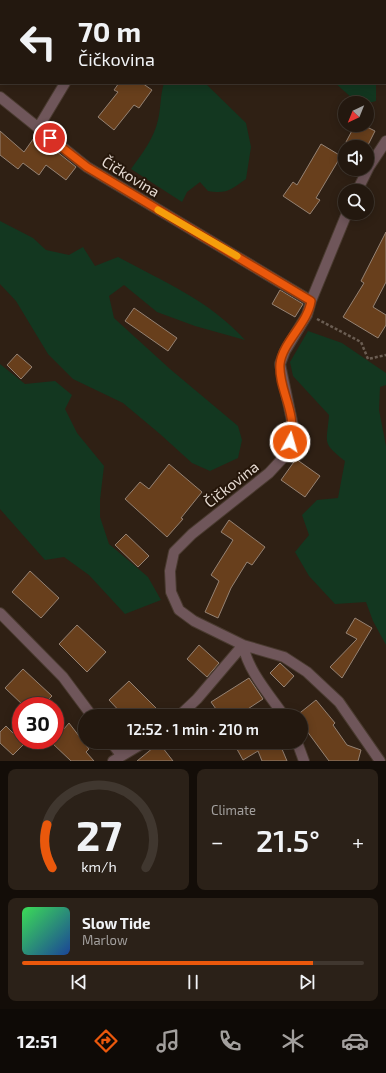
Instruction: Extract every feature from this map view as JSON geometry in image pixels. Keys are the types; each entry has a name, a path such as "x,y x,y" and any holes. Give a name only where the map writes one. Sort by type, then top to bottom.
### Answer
{"street":[{"path":"38,128 64,84"},
{"name":"Čičkovina","path":"0,97 87,167 311,301 307,314 285,351 280,364 293,426 288,450 269,473 182,543 174,552 170,571 171,592 179,610 194,622 243,645 284,657 319,681 348,713 380,761"},
{"path":"360,184 369,167 386,141"},
{"path":"311,301 344,220"},
{"path":"0,613 63,677 87,709"},
{"path":"187,709 197,700 243,645"},
{"path":"243,645 246,657 251,666 279,709"},
{"path":"117,758 132,749"},
{"path":"300,749 304,761"}],"path":[{"path":"307,314 332,325 361,342 368,359 386,355"}],"green space":[{"path":"164,84 206,84 246,123 251,147 246,179 228,190 220,192 208,191 200,182 187,192 182,202 131,169 154,133 159,115"},
{"path":"336,84 376,84 376,101 374,101 374,96 349,96"},
{"path":"0,221 33,238 46,250 69,255 83,247 95,266 118,257 185,293 201,303 231,326 245,340 195,326 157,312 124,285 109,296 114,318 170,369 238,426 242,440 238,458 210,471 192,463 123,403 73,379 48,354 16,301 0,284"},
{"path":"308,331 342,343 386,373 386,385 380,387 379,410 386,446 386,645 373,621 366,602 335,604 309,576 295,552 309,535 302,515 317,500 338,498 345,461 332,450 327,442 329,415 293,376 290,362"},
{"path":"0,364 25,384 55,381 72,395 65,409 77,433 104,466 100,500 100,517 109,544 148,577 161,600 125,614 89,575 64,557 45,560 0,509"}],"building":[{"path":"118,84 143,84 152,90 139,108 134,105 114,130 98,117 118,92 114,90"},
{"path":"0,131 24,152 36,135 76,167 66,180 46,165 39,175 23,163 18,169 0,155"},
{"path":"375,131 370,140 347,140 351,132"},
{"path":"321,144 338,154 338,161 316,198 320,200 310,214 283,196 293,182 297,185"},
{"path":"386,232 386,282 373,307 386,315 386,325 378,338 343,317 364,283 361,281"},
{"path":"280,290 303,304 295,317 272,304"},
{"path":"134,308 177,338 168,351 125,321"},
{"path":"17,354 32,367 21,379 7,365"},
{"path":"296,459 320,476 305,497 281,480"},
{"path":"169,464 202,492 181,518 183,519 167,537 125,499 140,482 149,489"},
{"path":"229,520 265,547 252,565 247,562 231,588 218,618 205,612 219,581 211,575 233,540 221,532"},
{"path":"126,534 149,556 138,567 115,545"},
{"path":"30,571 59,598 41,618 12,592"},
{"path":"355,618 372,628 342,678 330,667 357,639 346,633"},
{"path":"77,625 106,652 87,672 59,644"},
{"path":"199,645 219,663 207,677 187,659"},
{"path":"280,663 294,676 284,687 270,673"},
{"path":"23,669 52,696 14,697 5,688"},
{"path":"249,678 263,699 248,709 216,709 211,702"},
{"path":"129,681 156,708 117,709 109,700"},
{"path":"316,700 335,723 333,725 347,745 361,750 358,761 329,761 308,732 308,709 305,709"},
{"path":"69,723 78,735 78,749 89,749 86,752 94,761 71,761 58,749 64,749 64,729"},
{"path":"6,726 12,732 12,749 19,749 13,755 0,743 0,732"},
{"path":"152,749 164,749 173,761 137,761"},
{"path":"237,749 282,749 287,761 262,761 258,751 243,760"}],"slow traffic":[{"path":"158,210 237,256"}],"route":[{"path":"50,138 87,167 311,301 310,308 281,358 280,364 280,371 292,418 293,434 290,442"}]}
